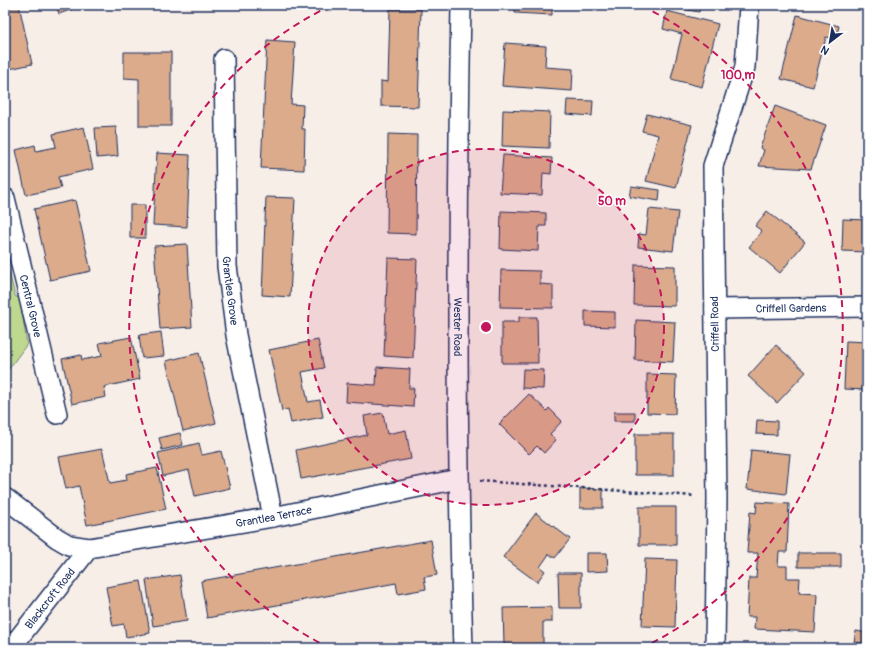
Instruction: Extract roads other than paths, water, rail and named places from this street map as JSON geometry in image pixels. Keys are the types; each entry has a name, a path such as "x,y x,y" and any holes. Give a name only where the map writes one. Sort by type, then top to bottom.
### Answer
{"street":[{"name":"Wester Road","path":"461,5 456,223 458,479 463,648"},
{"name":"Criffell Road","path":"715,648 717,498 712,166 745,67 749,5"},
{"name":"Grantlea Grove","path":"224,60 228,266 236,335 273,518"},
{"name":"Central Grove","path":"5,198 57,414"},
{"name":"Criffell Gardens","path":"715,309 867,307"},
{"name":"Grantlea Terrace","path":"5,498 57,538 69,545 89,548 273,518 458,479"},
{"name":"Blackcroft Road","path":"11,648 89,548"}]}
